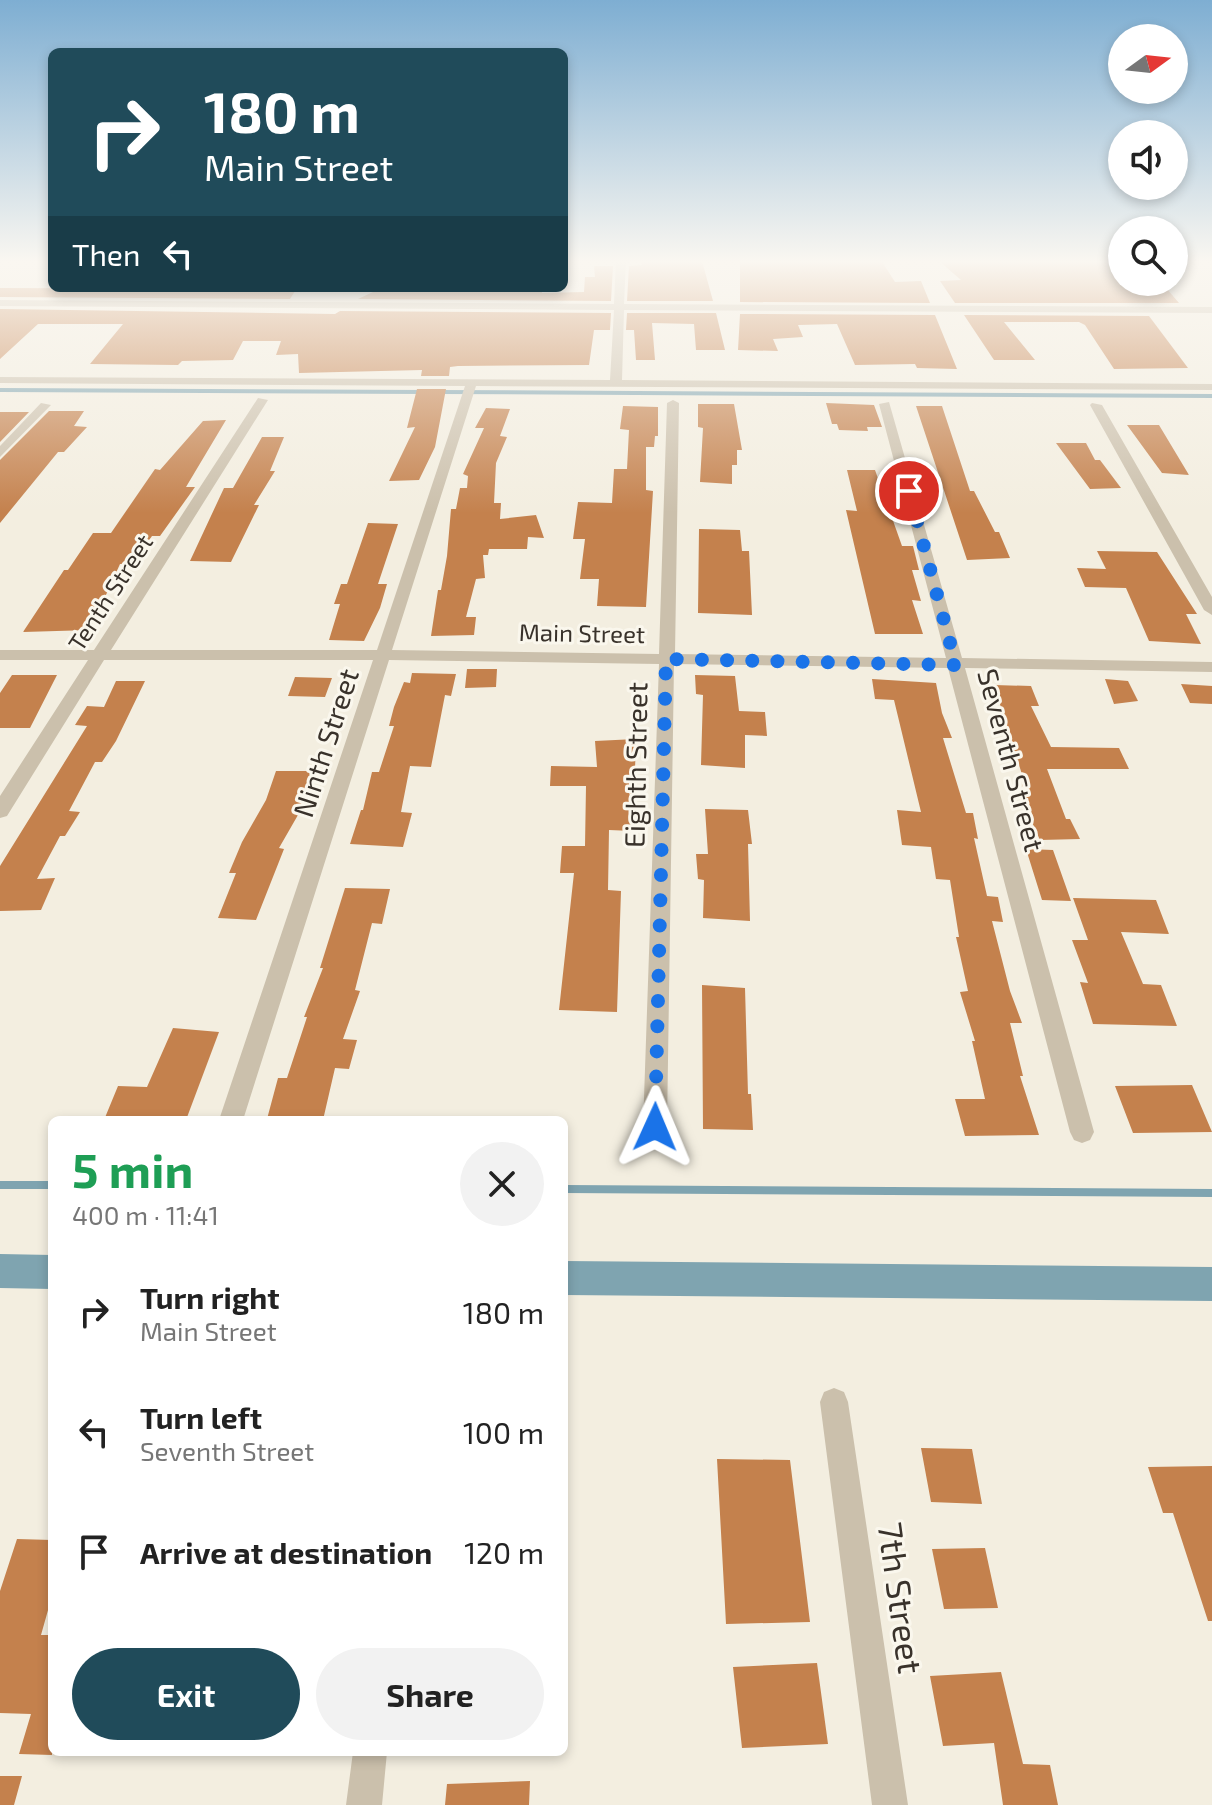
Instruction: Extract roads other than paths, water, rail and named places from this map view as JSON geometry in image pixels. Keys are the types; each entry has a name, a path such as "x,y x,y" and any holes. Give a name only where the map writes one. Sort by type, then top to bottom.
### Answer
{"street":[{"path":"616,382 618,344"},
{"path":"0,380 1212,387"},
{"name":"Ninth Street","path":"232,1116 472,382"},
{"name":"Tenth Street","path":"0,811 262,400"},
{"name":"Eighth Street","path":"655,1127 673,403"},
{"name":"Seventh Street","path":"885,404 1082,1132"},
{"path":"0,453 45,405"},
{"path":"1096,405 1212,610"},
{"name":"Main Street","path":"0,655 381,655 1212,667"},
{"name":"7th Street","path":"834,1402 890,1805"},
{"path":"364,1805 370,1756"}],"waterway":[{"path":"0,390 426,392"},
{"path":"438,392 1212,396"},
{"path":"0,1185 48,1185"},
{"path":"568,1189 1212,1193"},
{"path":"0,1271 48,1272"},
{"path":"568,1278 1212,1284"}]}
